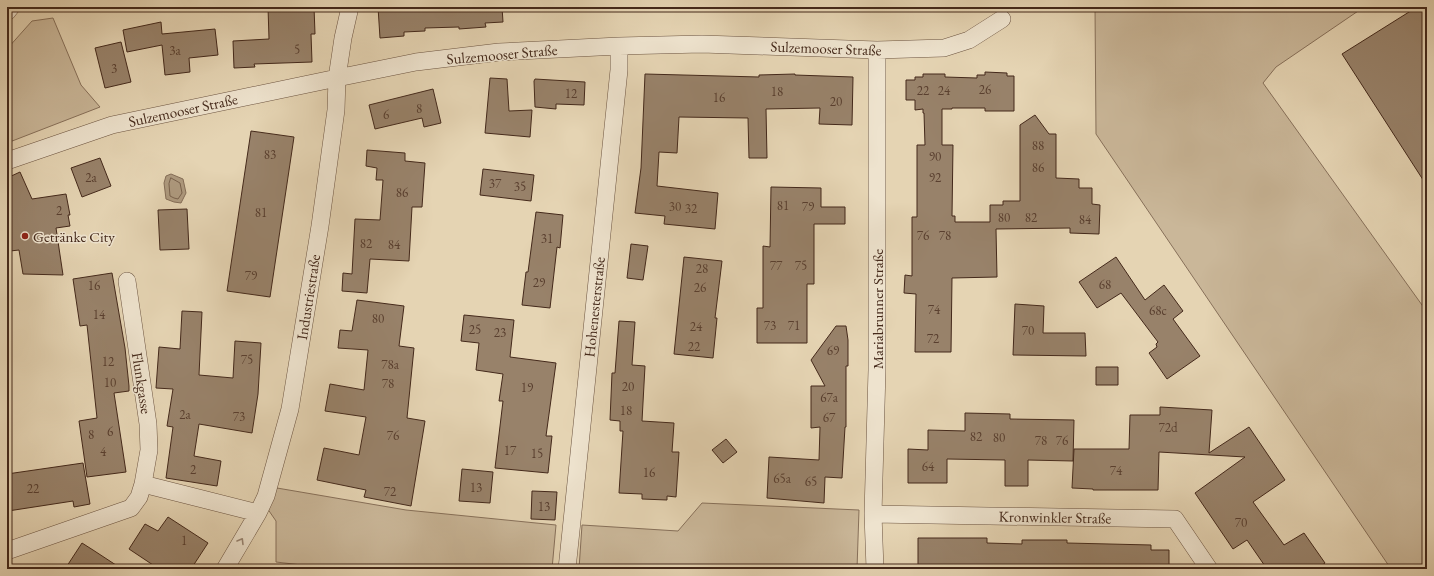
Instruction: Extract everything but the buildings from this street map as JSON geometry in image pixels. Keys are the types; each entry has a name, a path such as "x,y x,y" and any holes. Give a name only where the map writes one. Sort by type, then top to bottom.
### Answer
{"street":[{"path":"7,12 11,7"},
{"name":"Industriestraße","path":"225,569 258,513 266,496 290,409 320,226 336,110 337,78 342,38 350,7"},
{"name":"Sulzemooser Straße","path":"7,161 112,125 416,62 499,52 619,46 702,44 877,50 944,48 969,40 1002,18"},
{"name":"Hohenesterstraße","path":"567,569 618,78 619,46"},
{"name":"Mariabrunner Straße","path":"875,569 873,514 877,370 877,50"},
{"name":"Flunkgasse","path":"7,551 131,508 139,497 143,484 149,450 148,424 127,282"},
{"path":"143,484 258,513"},
{"name":"Kronwinkler Straße","path":"873,514 1175,519 1209,569"}],"shaded area":[{"path":"1095,7 1364,7 1276,67 1263,83 1427,312 1427,569 1391,569 1096,134"},
{"path":"53,18 81,85 100,107 7,143 7,49 32,21"},
{"path":"277,488 406,510 556,525 552,569 336,569 276,562 276,521 267,508"},
{"path":"702,503 859,510 857,569 579,569 582,525 678,531"}],"water":[{"path":"171,174 183,179 186,193 181,203 166,199 164,183 166,176"}],"place":[{"name":"Getränke City","path":"25,236"}]}
